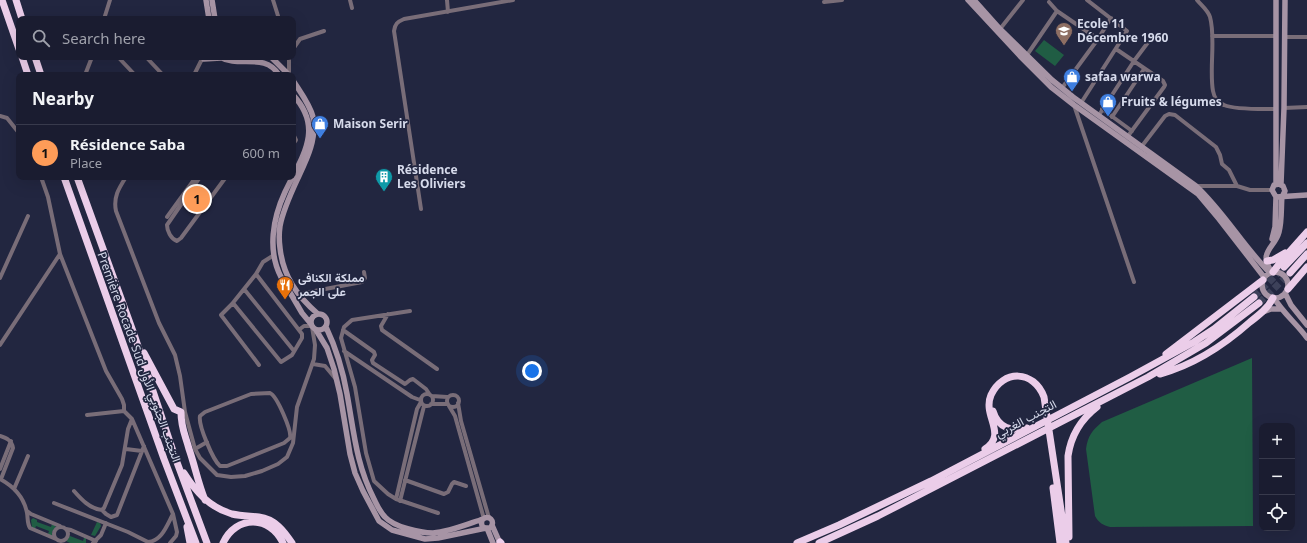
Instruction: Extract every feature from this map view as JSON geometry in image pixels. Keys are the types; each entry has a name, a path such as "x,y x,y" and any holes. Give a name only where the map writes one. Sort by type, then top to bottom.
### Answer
{"highway":[{"path":"2,0 16,40"},
{"path":"16,0 21,16"},
{"path":"23,60 27,72"},
{"path":"36,60 40,72"},
{"name":"Première Rocade Sud التجنب الجنوبي الأول","path":"65,180 164,459 196,543"},
{"name":"Première Rocade Sud التجنب الجنوبي الأول","path":"78,180 135,337 175,457 207,543"},
{"path":"1272,272 1307,232"},
{"path":"1307,243 1287,270 1307,254"},
{"path":"1267,261 1275,259 1292,248"},
{"path":"1286,291 1307,267"},
{"path":"1143,370 1186,339 1263,279"},
{"path":"1148,377 1184,365 1215,350 1261,313 1274,298"},
{"name":"التجنب الغربي","path":"797,543 839,525 948,472 1047,415 1143,370 1188,346 1257,300 1206,343 1148,377 878,516 819,543"},
{"path":"135,337 174,409 183,412 181,425 200,489 205,500"},
{"path":"948,472 987,448 994,440 995,432 990,414 989,402 996,386 1006,379 1017,376 1023,376 1034,381 1042,390 1047,415 1060,543"},
{"path":"1013,379 1023,380 1032,384 1040,393 1047,415 1026,428 1011,430 1001,425 996,419 993,414 992,401 1003,384 1013,379"},
{"path":"1070,543 1068,456 1072,438 1077,427 1089,413 1130,386"},
{"path":"1050,444 1066,543"},
{"path":"175,457 192,486 205,500 218,508 233,514 261,517 269,520 277,524 292,543"},
{"path":"164,459 187,529 190,543"},
{"path":"223,543 234,527 240,524 252,522 270,527 276,531 283,543"}],"street":[{"path":"106,16 110,0"},
{"path":"206,0 209,16"},
{"path":"212,0 215,16"},
{"path":"273,0 278,16"},
{"path":"350,0 352,8"},
{"path":"447,0 448,12"},
{"path":"421,209 394,31 395,25 404,19 513,0"},
{"path":"824,2 842,0"},
{"path":"968,0 1051,87 1198,194 1220,219 1263,279 1262,288 1264,292 1270,297 1274,298 1281,309 1307,338"},
{"path":"974,0 1000,29 1062,88 1196,186 1208,197 1256,258 1272,272 1285,276 1288,285 1286,291 1282,296 1274,298"},
{"path":"1000,29 1023,0"},
{"path":"1082,103 1127,31 1088,0"},
{"path":"1197,0 1210,16 1213,91 1217,100 1224,106 1252,109 1307,107"},
{"path":"1276,0 1276,108 1281,186 1285,193 1280,196"},
{"path":"1281,186 1284,108 1285,0"},
{"path":"1049,2 1057,11 1098,39"},
{"path":"1027,55 1057,11"},
{"path":"1062,88 1098,39 1111,18"},
{"path":"296,45 300,39 324,31"},
{"path":"1212,36 1307,37"},
{"path":"1276,36 1285,37"},
{"path":"1099,115 1134,61 1152,38"},
{"path":"1116,49 1163,81 1165,86 1128,136"},
{"path":"86,72 91,60"},
{"path":"121,60 132,72"},
{"path":"149,60 160,72"},
{"path":"196,72 203,60"},
{"path":"230,60 238,62 264,62 270,65 276,72"},
{"path":"274,60 286,72"},
{"path":"289,60 289,72"},
{"path":"1112,117 1144,69"},
{"path":"296,88 309,107 313,116 314,136 308,157 291,193 280,227 279,239 284,270 307,304 318,314 323,315 326,318 326,327 344,378 356,450 361,470 368,488 382,514 388,520 396,524 430,533 485,519 492,521 498,543"},
{"path":"296,98 307,115 309,124 308,143 296,168"},
{"path":"1074,105 1134,282"},
{"path":"1276,108 1284,108"},
{"path":"1102,110 1132,130"},
{"path":"1142,146 1165,116 1169,114 1175,115 1216,146 1222,164 1229,170 1237,186"},
{"path":"0,116 7,118 16,128"},
{"path":"42,180 48,197 60,254 106,371 122,399 124,411 132,419 173,514 177,532 174,539 170,543"},
{"path":"124,180 116,192 114,204 158,323 175,355 178,365 183,412 195,449 200,458 217,475 231,477 245,476 278,464 287,457 293,443 297,407 313,364 315,345 312,318 318,314"},
{"path":"167,217 193,180"},
{"path":"198,180 166,227 174,240 177,241 181,238 224,180"},
{"path":"290,180 275,220 273,232 274,255 278,271 302,313 313,327 328,352 337,380 352,464 363,491 377,518 382,524 396,532 430,539 489,528 492,525"},
{"path":"1196,186 1237,186 1250,190 1272,190 1280,196 1300,196 1307,194"},
{"path":"1272,190 1273,186 1281,186 1294,193 1307,194"},
{"path":"1272,272 1267,261 1266,254 1270,245 1279,233 1280,196"},
{"path":"0,278 28,216"},
{"path":"0,344 60,254"},
{"path":"259,365 221,315 233,303 256,274 263,262 274,255"},
{"path":"299,294 362,282 365,278 364,272"},
{"path":"1263,279 1272,272"},
{"path":"233,303 281,362 292,355 302,338 302,334 256,274"},
{"path":"244,289 294,351"},
{"path":"1286,291 1291,305 1307,325"},
{"path":"1261,313 1271,309 1281,309"},
{"path":"410,311 352,320 346,325 341,338 355,387 366,453 373,478 377,484 398,500 438,513"},
{"path":"388,314 381,326 382,330 437,369"},
{"path":"300,330 304,326 313,327 320,330 326,327"},
{"path":"343,330 374,352 375,355 372,360 373,363 405,384 413,379 426,389 433,400 431,404"},
{"path":"344,352 428,406 431,404 454,406 458,403"},
{"path":"313,364 325,366 337,380"},
{"path":"268,393 274,395 291,434 288,441 284,443 223,467 216,463 207,442 199,419 202,414 251,394 268,393"},
{"path":"398,500 405,480 423,395 426,394 431,396 448,397 452,394 458,399 461,421 485,519 482,524 498,543"},
{"path":"448,397 448,405 455,416 485,519"},
{"path":"398,500 418,409 422,403"},
{"path":"87,415 124,411"},
{"path":"102,510 122,465 126,449 128,429 132,419"},
{"path":"0,436 11,441 13,448 1,479 14,489 21,498 30,528 63,542 68,535 66,529"},
{"path":"0,469 11,441"},
{"path":"195,449 207,442"},
{"path":"74,491 81,499 97,510 102,510 112,517 117,515 144,446"},
{"path":"126,449 142,451"},
{"path":"14,489 28,456"},
{"path":"405,480 444,494 448,492 454,482 466,486"},
{"path":"54,502 106,522 149,542 160,537 173,514"},
{"path":"26,511 61,527 74,531 94,542 103,532 106,522"},
{"path":"56,539 54,532 57,528 61,527"}],"green space":[{"path":"1044,40 1064,55 1055,66 1035,51"},
{"path":"1252,358 1253,526 1110,527 1100,522 1095,516 1086,449 1089,437 1096,428 1102,422"},
{"path":"33,518 37,520 37,522 51,527 52,524 56,526 52,532 52,536 48,534 49,531 36,526 35,529 32,527 31,520"},
{"path":"97,522 100,523 101,526 95,536 91,535"},
{"path":"70,536 83,541 84,538 86,538 86,543 70,543 66,541"}],"tunnel":[{"path":"1254,297 1284,267"},
{"path":"1259,303 1290,273"}],"place":[{"name":"Ecole 11 Décembre 1960","path":"1064,46"},
{"name":"safaa warwa","path":"1072,92"},
{"name":"Fruits & légumes","path":"1108,117"},
{"name":"Maison Serir","path":"320,139"},
{"name":"Résidence Les Oliviers","path":"384,192"},
{"name":"Résidence Saba","path":"197,199"},
{"name":"مملكة الكنافى على الجمر","path":"285,300"}]}
